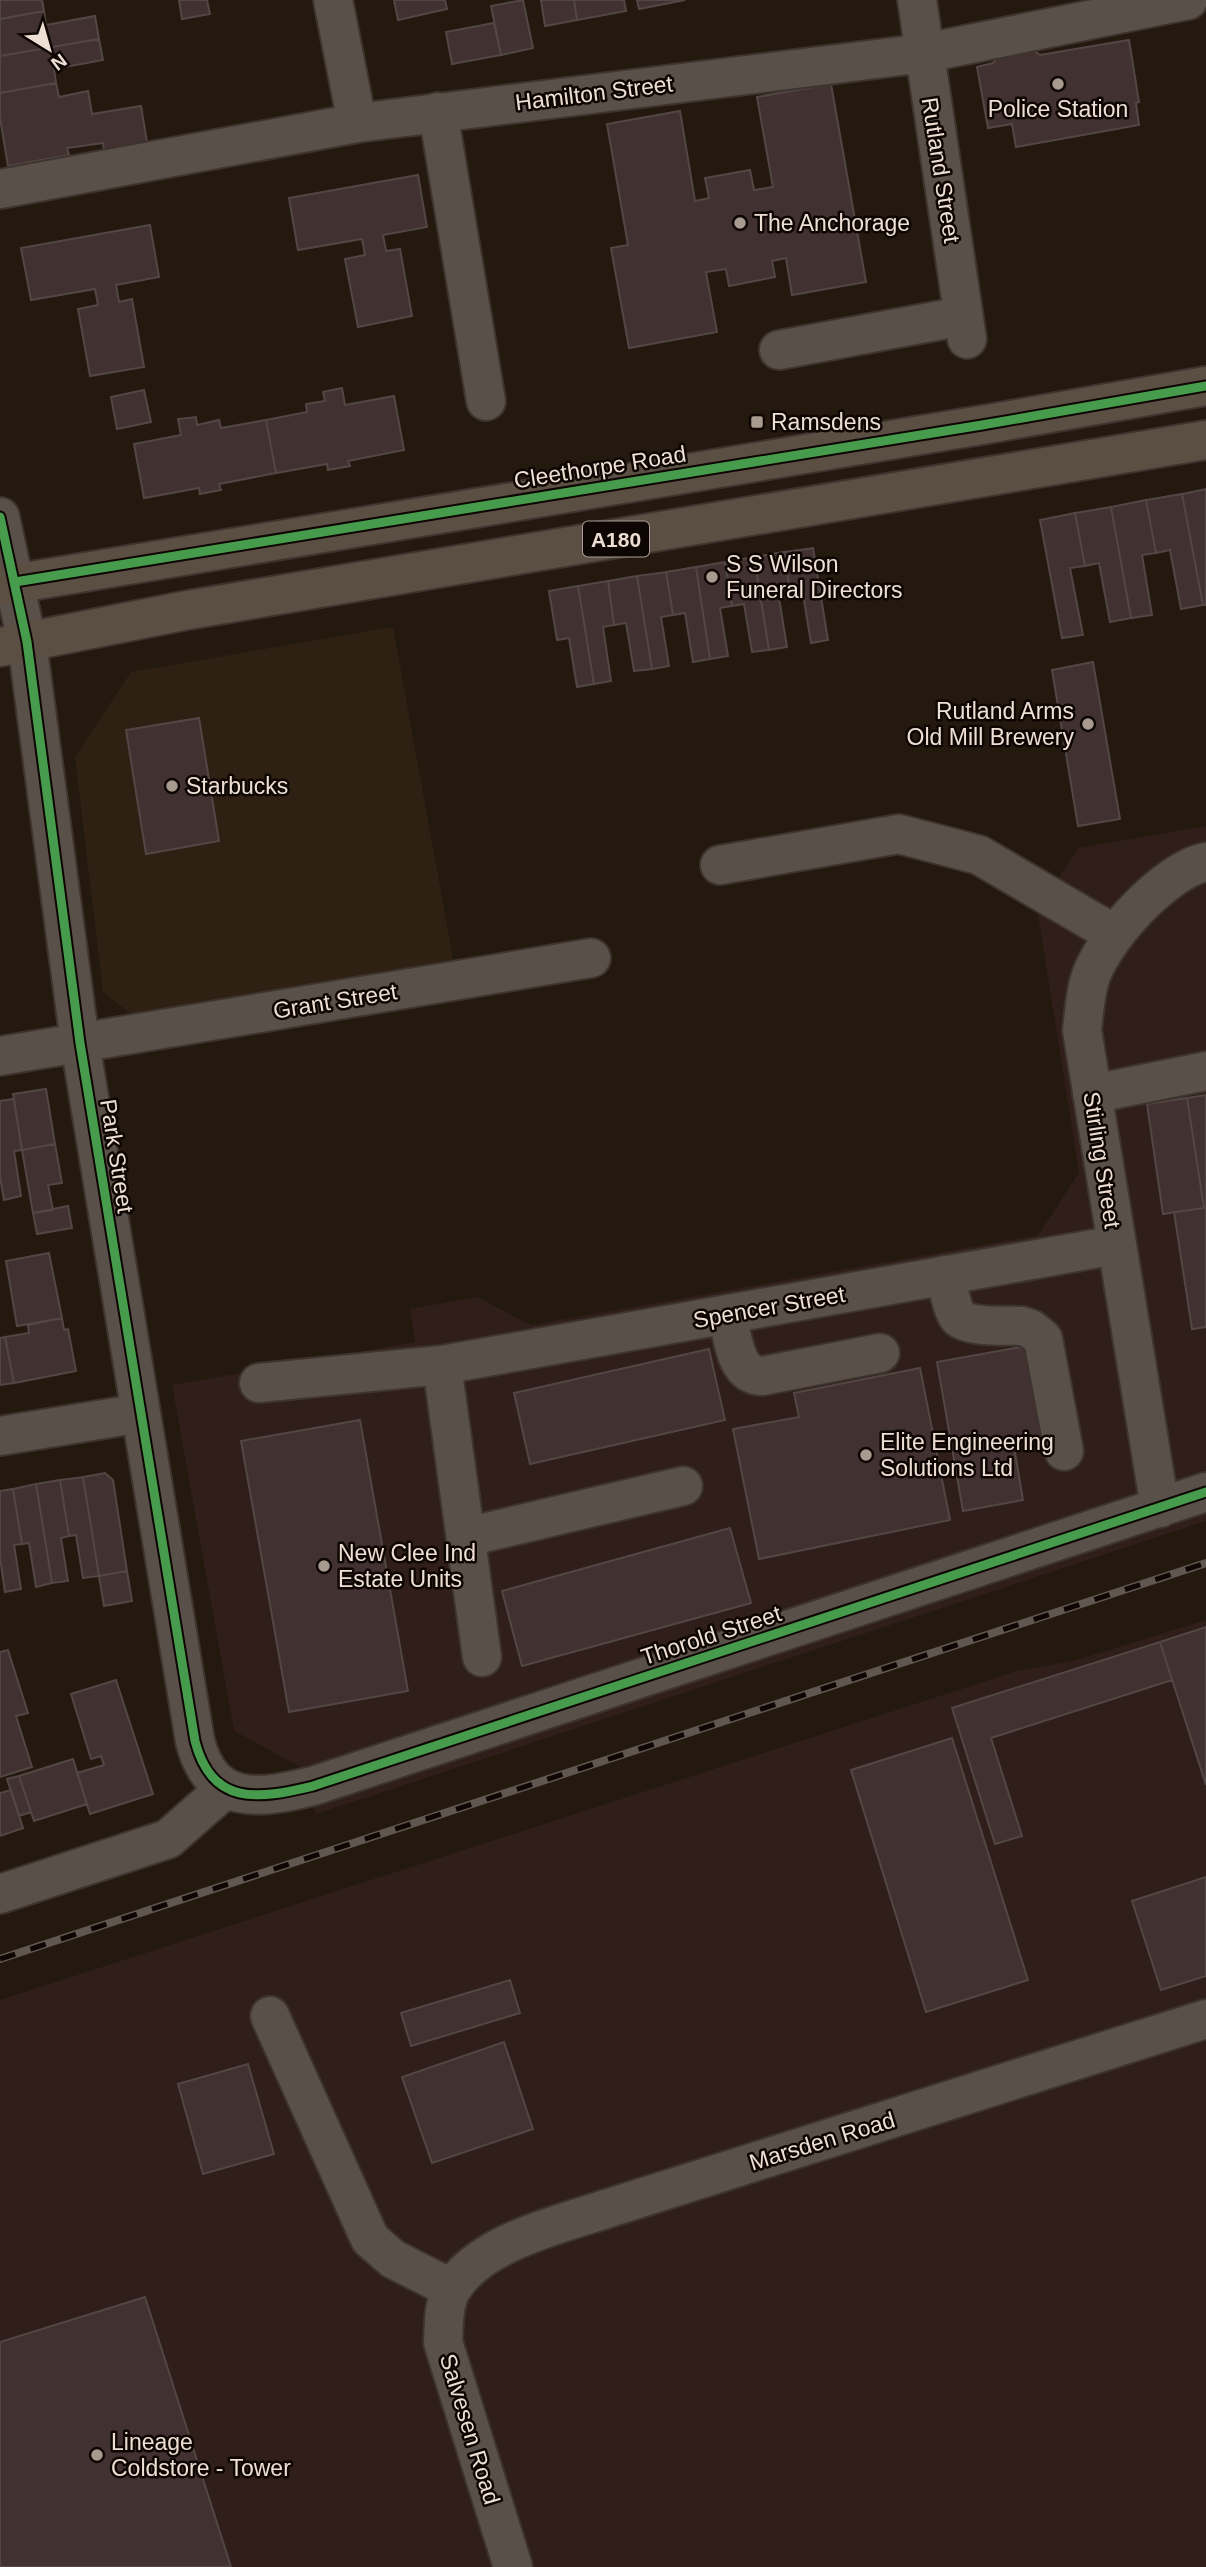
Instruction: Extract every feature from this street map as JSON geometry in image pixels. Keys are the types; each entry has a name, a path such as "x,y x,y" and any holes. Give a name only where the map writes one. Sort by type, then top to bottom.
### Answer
{"main road":[{"name":"Cleethorpe Road","path":"8,584 1206,386"},
{"name":"A180","path":"14,644 188,610 1206,440"}],"street":[{"path":"333,0 357,123"},
{"name":"Rutland Street","path":"779,350 965,328 916,0"},
{"name":"Hamilton Street","path":"0,189 357,123 925,53 1188,0"},
{"path":"438,112 486,401"},
{"name":"Park Street","path":"0,517 14,644 195,1741 200,1761 211,1777 226,1788"},
{"path":"720,865 899,834 979,855 1114,934"},
{"name":"Stirling Street","path":"1160,1507 1082,1030 1089,980 1114,934 1149,896 1195,864 1206,862"},
{"name":"Grant Street","path":"0,1056 591,958"},
{"path":"1092,1094 1206,1071"},
{"name":"Spencer Street","path":"259,1383 432,1366 1116,1245"},
{"path":"945,1275 961,1320 969,1324 1022,1326 1031,1329 1043,1339 1064,1451"},
{"path":"727,1314 740,1363 745,1371 753,1376 880,1353"},
{"path":"432,1366 466,1537 481,1657"},
{"path":"0,1436 141,1413"},
{"path":"466,1537 683,1486"},
{"name":"Thorold Street","path":"226,1788 252,1796 278,1794 313,1786 1206,1492"},
{"path":"0,1894 168,1839 226,1788"},
{"path":"270,2015 370,2239 393,2259 452,2290"},
{"name":"Marsden Road","path":"452,2290 485,2256 517,2239 1206,2019"},
{"name":"Salvesen Road","path":"452,2290 444,2316 443,2342 513,2567"}],"shaded area":[{"path":"393,627 454,963 134,1016 103,992 75,757 131,672"},
{"path":"1206,826 1206,1521 316,1814 299,1766 234,1731 172,1385 415,1342 410,1309 477,1297 531,1325 1038,1235 1079,1173 1037,908 1079,848"},
{"path":"1206,1620 1206,2567 0,2567 0,2000 1017,1671 1077,1660"}],"building":[{"path":"0,0 42,0 44,11 0,19"},
{"path":"179,0 207,0 210,14 182,19"},
{"path":"394,0 445,0 447,9 398,20"},
{"path":"523,0 533,48 501,55 491,6"},
{"path":"541,0 574,0 577,20 545,26"},
{"path":"574,0 624,0 626,11 577,20"},
{"path":"637,0 685,0 639,9"},
{"path":"44,11 46,25 95,16 99,39 0,56 0,19"},
{"path":"494,23 501,55 452,64 446,32"},
{"name":"Police Station","path":"1013,36 1040,55 1129,40 1139,102 1136,103 1139,125 1016,147 1012,124 988,128 977,67 993,63"},
{"path":"99,39 103,60 54,69 56,83 0,93 0,56"},
{"path":"56,83 59,97 88,91 92,114 141,106 147,142 104,150 103,143 67,148 69,155 8,166 0,118 0,93"},
{"name":"The Anchorage","path":"831,84 866,282 792,295 786,258 772,261 775,277 729,286 726,269 706,272 717,332 629,348 611,248 628,245 607,124 680,111 695,201 709,198 705,178 750,170 754,190 773,187 757,97"},
{"path":"418,175 427,227 383,235 386,251 400,249 412,316 358,327 345,259 365,255 362,239 298,250 289,198"},
{"path":"150,225 159,277 116,285 119,302 132,299 144,367 90,376 78,309 98,305 95,289 31,300 21,248"},
{"path":"342,388 345,405 394,396 404,450 348,461 350,466 328,470 327,464 276,473 266,420 307,412 306,404 325,401 323,392"},
{"path":"144,390 151,422 117,429 111,397"},
{"path":"196,417 197,425 219,420 221,428 266,420 276,473 219,484 221,490 200,494 199,488 144,498 134,444 181,435 178,419"},
{"path":"1206,489 1206,605 1203,605 1182,494"},
{"path":"1182,494 1203,605 1181,609 1170,550 1156,553 1146,500"},
{"path":"1146,500 1156,553 1142,555 1152,615 1131,618 1111,507"},
{"path":"1111,507 1131,618 1110,622 1099,563 1085,566 1075,513"},
{"path":"1075,513 1085,566 1070,568 1083,635 1062,638 1040,520"},
{"path":"813,548 828,640 811,643 803,594 791,596 784,552"},
{"path":"784,552 791,596 779,598 787,647 769,650 754,557"},
{"path":"754,557 769,650 752,652 744,604 732,606 725,562"},
{"path":"725,562 732,606 720,608 728,656 710,659 696,567"},
{"path":"696,567 710,659 693,662 685,613 673,615 666,572"},
{"path":"666,572 673,615 661,617 669,666 652,669 637,576"},
{"path":"637,576 652,669 634,671 626,623 614,625 608,581"},
{"path":"608,581 614,625 603,627 611,681 594,684 578,586"},
{"path":"578,586 594,684 577,687 569,638 557,640 549,591"},
{"path":"1093,662 1120,819 1078,826 1052,670"},
{"name":"Starbucks","path":"199,718 219,841 146,854 126,730"},
{"path":"46,1089 55,1144 22,1150 13,1094"},
{"path":"1206,1095 1206,1327 1192,1329 1174,1212 1204,1208 1187,1098"},
{"path":"1187,1098 1204,1208 1163,1214 1147,1104"},
{"path":"14,1099 22,1150 14,1151 21,1196 4,1200 0,1177 0,1101"},
{"path":"55,1144 62,1183 48,1185 53,1210 33,1213 22,1150"},
{"path":"68,1206 72,1228 37,1234 33,1213"},
{"path":"49,1253 62,1318 17,1326 6,1261"},
{"path":"62,1318 64,1330 68,1329 76,1371 14,1383 5,1337 29,1333 28,1325"},
{"path":"5,1337 14,1383 0,1385 0,1338"},
{"path":"1038,1344 1054,1434 1013,1441 1023,1500 963,1511 937,1362"},
{"path":"709,1349 725,1420 530,1464 514,1393"},
{"path":"920,1368 950,1520 759,1559 733,1429 799,1417 794,1393"},
{"name":"New Clee Ind Estate Units","path":"360,1420 408,1691 289,1712 241,1441"},
{"path":"105,1473 113,1480 127,1571 99,1576 83,1477"},
{"path":"83,1477 99,1576 83,1578 76,1535 69,1536 60,1480"},
{"path":"60,1480 69,1536 61,1538 68,1581 52,1583 36,1484"},
{"path":"36,1484 52,1583 36,1587 29,1543 22,1544 13,1489"},
{"path":"13,1489 22,1544 14,1545 21,1589 5,1592 0,1558 0,1491"},
{"path":"730,1528 751,1603 522,1666 502,1591"},
{"path":"127,1571 132,1601 104,1606 99,1576"},
{"path":"1206,1627 1206,1785 1160,1642"},
{"path":"1160,1642 1172,1680 991,1738 1022,1836 995,1844 952,1708"},
{"path":"8,1650 28,1713 16,1716 32,1767 0,1777 0,1652"},
{"path":"116,1680 153,1794 90,1814 77,1773 104,1765 101,1756 91,1759 71,1694"},
{"path":"952,1738 1028,1980 926,2012 851,1770"},
{"path":"73,1759 87,1804 34,1821 19,1776"},
{"path":"19,1776 31,1812 19,1816 7,1779"},
{"path":"11,1790 23,1828 0,1836 0,1793"},
{"path":"1206,1877 1206,1976 1161,1990 1132,1901"},
{"path":"510,1980 520,2013 411,2046 401,2013"},
{"path":"504,2042 533,2129 432,2163 402,2077"},
{"path":"248,2064 274,2154 203,2174 178,2084"},
{"name":"Lineage Coldstore - Tower","path":"145,2297 231,2567 0,2567 0,2342"}],"railway":[{"path":"0,1959 1206,1563"}],"cycle path":[{"path":"15,582 982,425 1206,386"},
{"path":"0,517 27,642 80,1043 195,1741 213,1778 226,1788 256,1795 313,1786 1206,1492"}],"place":[{"name":"Police Station","path":"1058,84"},
{"name":"The Anchorage","path":"740,223"},
{"name":"Ramsdens","path":"757,422"},
{"name":"S S Wilson Funeral Directors","path":"712,577"},
{"name":"Rutland Arms Old Mill Brewery","path":"1088,724"},
{"name":"Starbucks","path":"172,786"},
{"name":"Elite Engineering Solutions Ltd","path":"866,1455"},
{"name":"New Clee Ind Estate Units","path":"324,1566"},
{"name":"Lineage Coldstore - Tower","path":"97,2455"}]}
